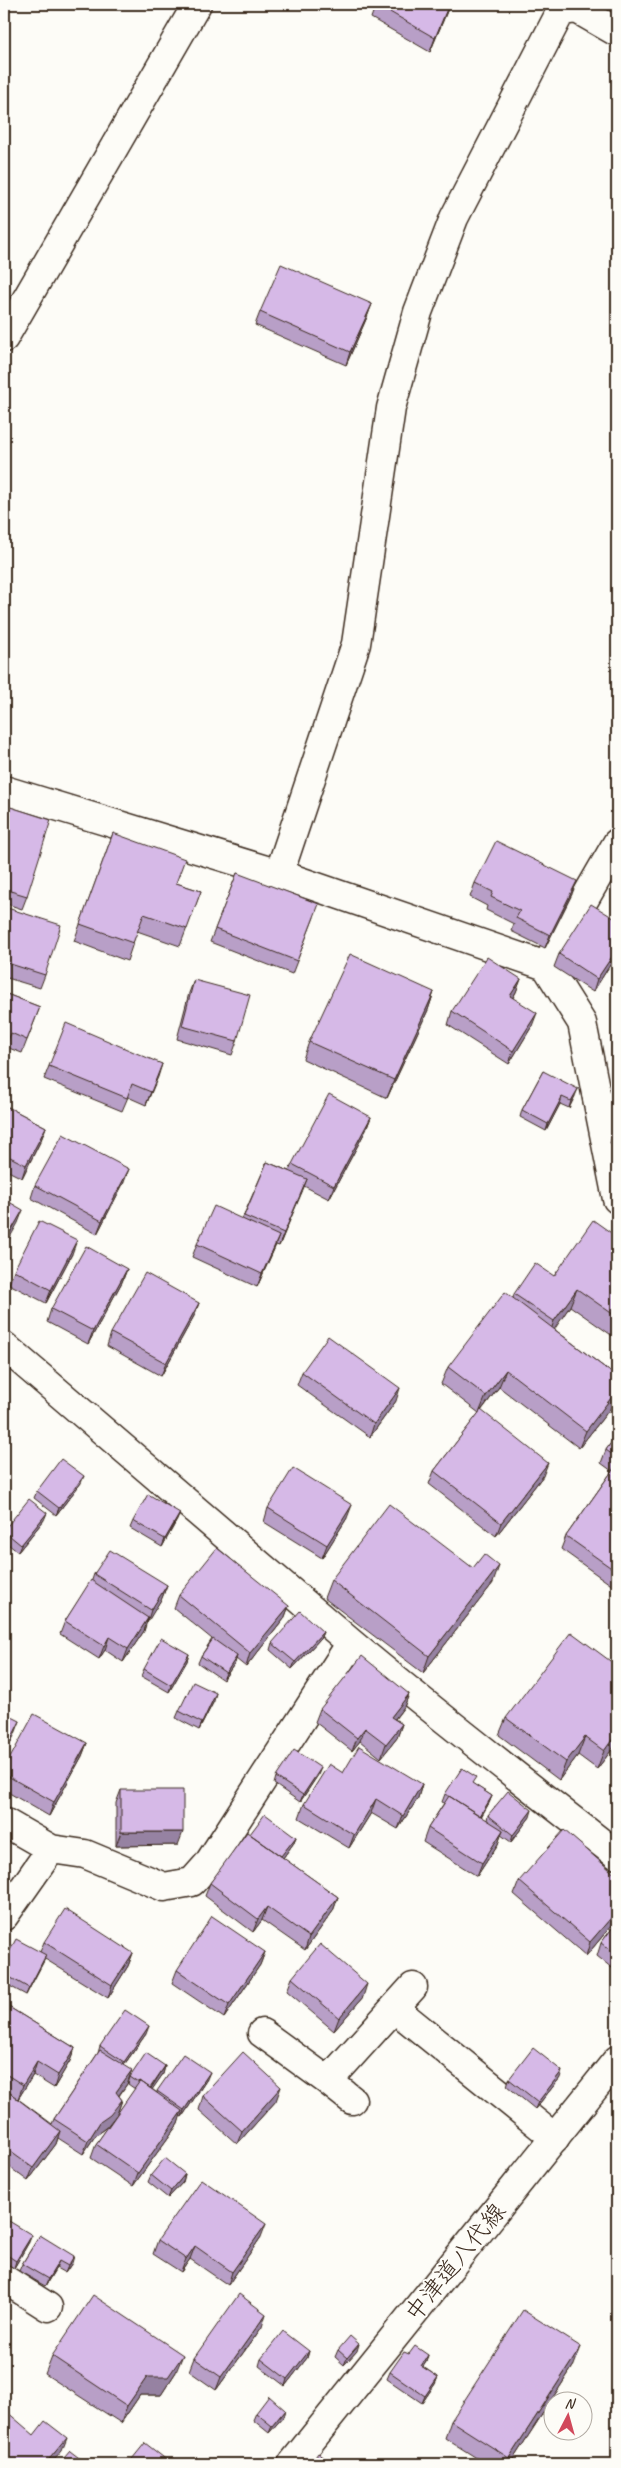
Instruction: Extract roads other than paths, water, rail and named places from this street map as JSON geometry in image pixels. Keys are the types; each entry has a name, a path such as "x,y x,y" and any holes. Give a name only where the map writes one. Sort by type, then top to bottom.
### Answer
{"street":[{"path":"4,338 197,4"},
{"path":"279,874 356,644 391,408 418,312 454,218 561,11 577,9 617,32"},
{"path":"4,790 279,874 546,966 582,1023 617,1199"},
{"path":"546,966 614,855"},
{"path":"4,1346 161,1478 351,1643 467,1738 617,1855"},
{"path":"4,1822 51,1849 85,1854 164,1887 192,1882 208,1864 351,1643"},
{"path":"4,1916 51,1849"},
{"path":"328,2081 413,1987"},
{"path":"394,2008 555,2138"},
{"path":"262,2033 352,2100"},
{"name":"中津道八代線","path":"292,2464 617,2060"},
{"path":"4,2279 48,2307"}]}
